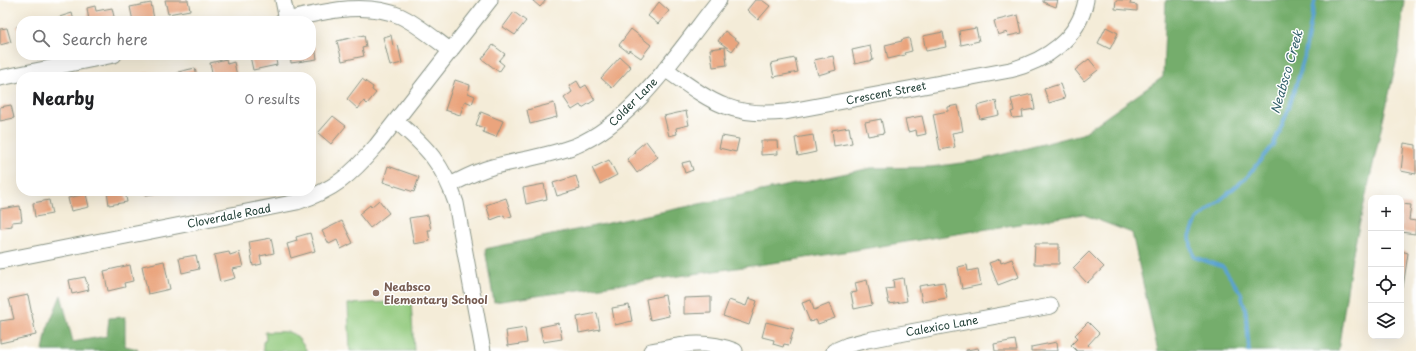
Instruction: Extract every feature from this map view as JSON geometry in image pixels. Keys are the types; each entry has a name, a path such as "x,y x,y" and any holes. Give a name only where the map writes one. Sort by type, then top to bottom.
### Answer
{"street":[{"path":"283,0 285,16"},
{"name":"Cloverdale Road","path":"316,195 345,178 361,164 490,0"},
{"name":"Colder Lane","path":"450,185 481,171 556,152 586,141 609,127 621,118 640,98 665,69 719,0"},
{"name":"Crescent Street","path":"665,69 705,97 734,110 770,114 785,112 1026,66 1054,51 1063,42 1080,19 1086,0"},
{"path":"310,16 349,8 362,7 378,9 402,17 451,51"},
{"path":"30,72 89,60"},
{"path":"0,78 16,75"},
{"path":"396,121 421,143 434,157 444,172 450,185 456,203 483,351"},
{"name":"Cloverdale Road","path":"0,262 296,202 315,196"},
{"name":"Calexico Lane","path":"834,351 848,345 867,340 1051,306"},
{"path":"652,351 689,344 721,346 735,351"}],"green space":[{"path":"1166,0 1404,0 1399,50 1352,257 1338,351 1158,351 1132,233 1082,214 793,260 494,302 485,249 871,168 931,167 977,161 1082,134 1163,77"},
{"path":"61,295 73,342 107,336 109,318 125,317 125,346 138,349 138,351 43,351 47,329"},
{"path":"411,301 414,351 350,351 348,304"},
{"path":"265,332 290,333 298,338 307,351 263,351 263,342 266,339"}],"building":[{"path":"165,0 188,0 190,10 168,14"},
{"path":"532,0 546,0 540,7"},
{"path":"755,0 762,0 770,6 758,20 747,10"},
{"path":"1043,0 1058,0 1056,7 1043,2"},
{"path":"1116,0 1131,0 1130,4 1137,5 1137,11 1115,9"},
{"path":"659,2 669,11 658,24 648,16"},
{"path":"151,3 153,16 132,16 130,7"},
{"path":"95,6 96,11 112,8 114,16 88,16 87,8"},
{"path":"514,12 526,21 515,35 503,27"},
{"path":"72,13 73,16 62,16"},
{"path":"1018,15 1022,33 1008,36 1007,32 998,35 994,21"},
{"path":"1106,27 1118,33 1110,49 1098,43"},
{"path":"7,28 11,42 0,45 0,29"},
{"path":"976,28 979,41 961,45 959,31"},
{"path":"631,29 651,45 641,58 629,50 628,52 619,45"},
{"path":"725,31 739,42 732,51 718,41"},
{"path":"943,32 946,47 926,51 923,36"},
{"path":"364,35 366,47 362,48 364,56 342,61 337,41"},
{"path":"391,35 393,46 398,45 402,63 390,66 383,37"},
{"path":"909,38 912,51 904,53 905,55 888,59 885,45"},
{"path":"493,45 505,54 499,61 504,65 499,72 482,59"},
{"path":"870,46 873,60 855,64 852,50"},
{"path":"725,47 727,65 713,67 710,49"},
{"path":"833,56 836,70 818,75 814,60"},
{"path":"620,57 631,67 612,88 601,78"},
{"path":"795,58 798,72 774,77 771,63"},
{"path":"1089,59 1098,70 1084,81 1075,70"},
{"path":"222,60 226,60 227,64 234,62 236,72 212,72 210,63"},
{"path":"251,60 276,60 277,65 253,70"},
{"path":"291,60 310,60 291,63"},
{"path":"195,68 196,72 178,72"},
{"path":"362,79 373,87 372,90 376,93 367,104 364,101 358,109 347,99"},
{"path":"455,80 470,85 468,93 475,96 472,104 465,101 460,115 445,110"},
{"path":"577,81 581,88 586,85 595,100 582,108 580,105 572,110 564,98 572,92 569,86"},
{"path":"1060,84 1065,98 1049,103 1044,89"},
{"path":"1032,94 1035,109 1022,111 1023,117 1013,118 1011,112 1014,111 1011,99"},
{"path":"996,101 999,115 980,119 977,106"},
{"path":"554,103 557,117 530,124 527,110"},
{"path":"11,105 14,118 0,121 0,107"},
{"path":"958,105 963,131 952,133 955,147 940,150 933,114 948,111 948,107"},
{"path":"686,111 689,125 676,128 677,134 669,136 664,116"},
{"path":"481,112 503,121 496,137 483,132 484,128 476,125"},
{"path":"333,116 346,126 331,144 318,133"},
{"path":"922,116 926,134 917,136 916,130 908,132 905,119"},
{"path":"881,119 884,133 868,136 865,122"},
{"path":"849,127 852,143 834,146 832,130"},
{"path":"813,135 816,152 798,156 795,138"},
{"path":"722,136 739,139 736,152 719,148"},
{"path":"646,141 658,157 637,173 627,159"},
{"path":"761,141 777,141 778,154 761,155"},
{"path":"1404,143 1416,145 1416,174 1401,171"},
{"path":"609,160 617,175 600,184 592,168"},
{"path":"690,161 693,170 685,173 682,163"},
{"path":"388,166 419,177 414,192 383,182"},
{"path":"576,176 580,189 557,196 553,183"},
{"path":"544,184 547,199 526,204 523,188"},
{"path":"86,196 89,207 71,211 68,198"},
{"path":"108,196 126,196 127,202 109,205"},
{"path":"506,198 512,216 505,218 504,215 491,220 486,205"},
{"path":"49,200 52,214 35,217 33,203"},
{"path":"379,200 389,213 370,228 359,214"},
{"path":"1404,204 1411,205 1409,220 1416,221 1415,234 1404,232"},
{"path":"20,206 22,221 12,222 12,226 0,228 0,209"},
{"path":"428,215 431,230 428,230 430,241 414,244 409,218"},
{"path":"342,221 353,243 341,249 337,240 329,244 322,231"},
{"path":"310,233 315,251 291,258 287,244 297,241 296,237"},
{"path":"271,238 274,253 260,256 262,264 253,266 249,242"},
{"path":"1035,244 1059,244 1059,264 1034,264"},
{"path":"229,252 230,255 239,252 243,267 232,269 235,278 220,282 214,255"},
{"path":"1089,252 1104,267 1087,283 1073,268"},
{"path":"1404,252 1408,253 1404,281"},
{"path":"196,255 199,269 182,273 179,258"},
{"path":"1000,259 1001,263 1012,259 1019,277 998,285 989,263"},
{"path":"164,261 170,289 148,294 142,266"},
{"path":"130,265 133,281 124,283 125,287 108,291 104,271"},
{"path":"967,265 968,271 978,269 981,285 962,289 958,267"},
{"path":"85,277 89,290 72,294 69,280"},
{"path":"903,278 907,301 889,304 886,289 894,288 893,280"},
{"path":"867,280 872,305 854,309 851,293 857,292 855,283"},
{"path":"944,282 947,298 922,302 919,286"},
{"path":"28,295 36,335 0,343 0,321 14,319 9,299"},
{"path":"665,295 669,316 650,320 646,299"},
{"path":"711,297 711,313 684,314 684,298"},
{"path":"749,298 757,301 749,325 723,316 729,300 746,306"},
{"path":"811,300 814,310 829,304 835,318 818,324 816,320 810,322 802,303"},
{"path":"629,305 632,321 615,325 612,308"},
{"path":"597,313 600,329 579,333 577,317"},
{"path":"766,322 794,329 789,345 784,344 783,347 773,344 774,340 762,337"},
{"path":"1088,322 1099,333 1088,345 1094,351 1077,351 1071,345 1078,338 1075,335"},
{"path":"559,323 562,339 543,342 540,327"},
{"path":"525,328 527,343 508,346 506,331"},
{"path":"1015,340 1017,351 995,351 994,344"},
{"path":"1057,342 1058,351 1031,351 1031,347"},
{"path":"978,348 979,351 966,351 966,350"}],"waterway":[{"name":"Neabsco Creek","path":"1249,351 1246,312 1241,293 1223,267 1194,257 1190,236 1197,220 1247,177 1273,145 1289,108 1304,58 1315,0"}],"place":[{"name":"Neabsco Elementary School","path":"376,293"}]}
